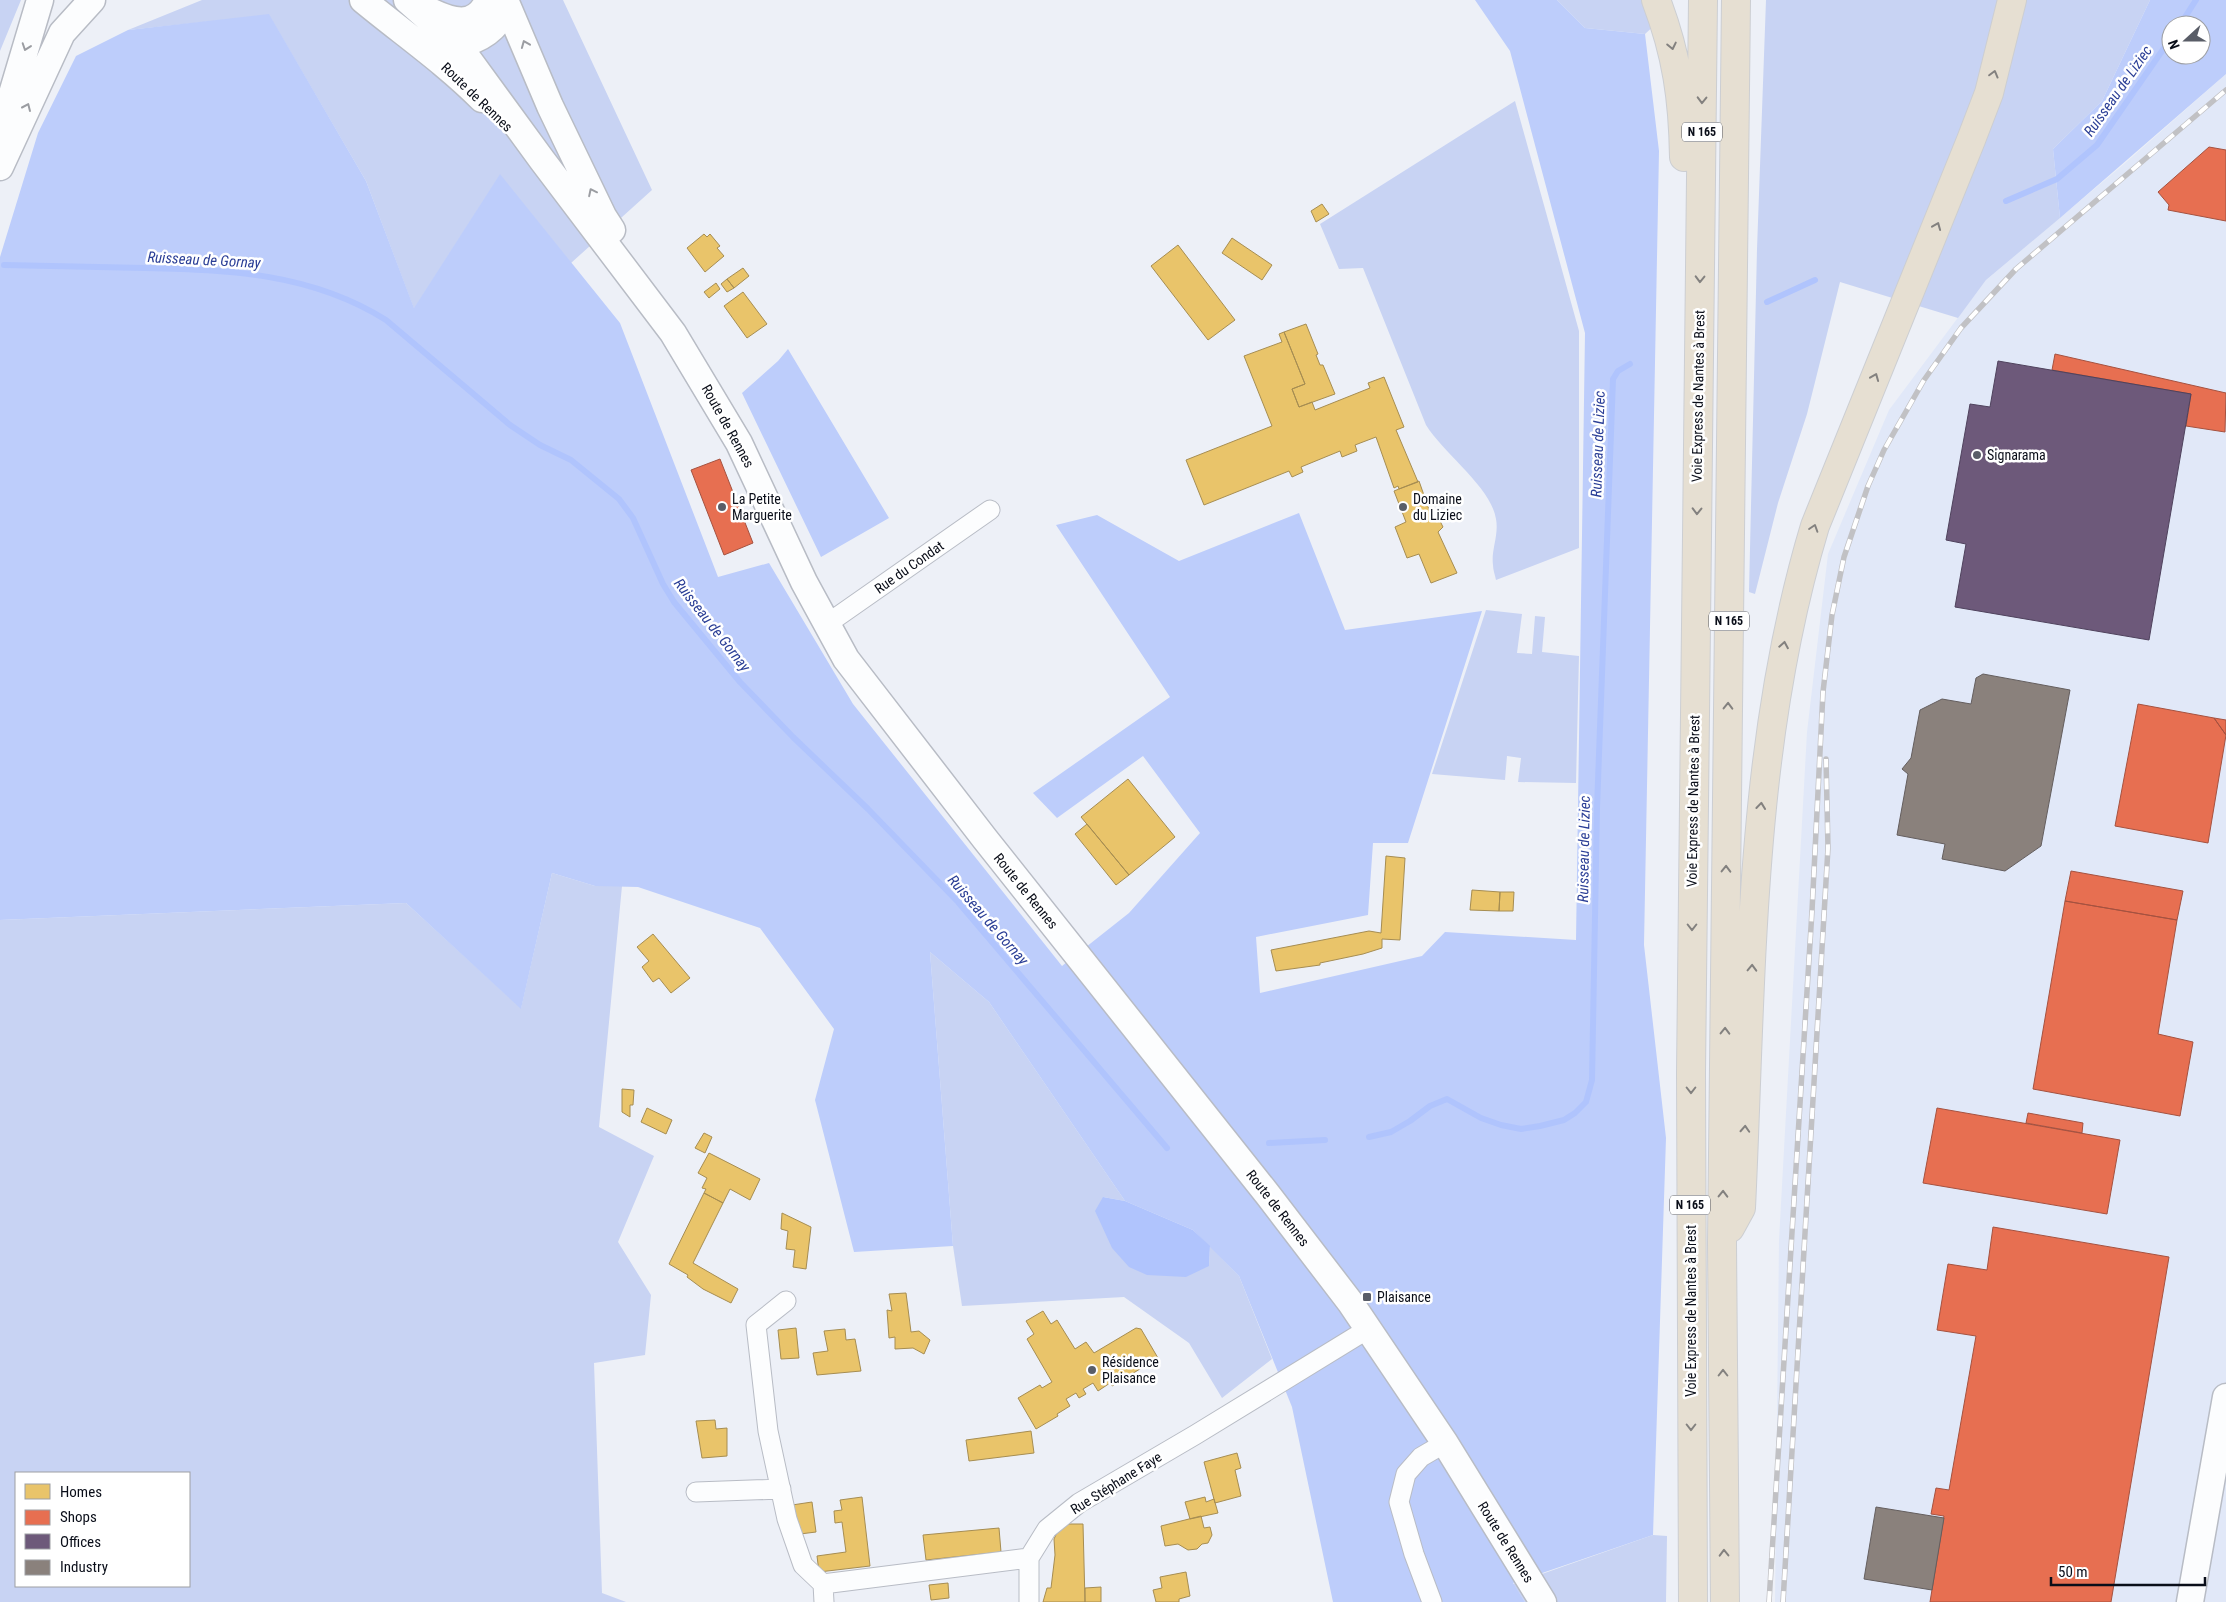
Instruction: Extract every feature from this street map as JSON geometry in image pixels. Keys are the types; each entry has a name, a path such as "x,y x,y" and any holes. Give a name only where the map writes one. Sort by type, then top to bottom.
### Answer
{"highway":[{"path":"1656,0 1669,35 1680,82 1685,200 1700,230"},
{"name":"Voie Express de Nantes à Brest","path":"1693,1602 1690,1073 1703,0"},
{"name":"N 165","path":"1725,1602 1722,1243 1736,0"},
{"path":"1722,1243 1742,1208 1756,859 1765,763 1778,680 1792,609 1815,526 1955,182 1989,93 2012,0"}],"main road":[{"path":"0,134 40,0"},
{"path":"0,167 62,33 92,0"},
{"name":"Route de Rennes","path":"363,0 430,38 448,45 458,44"},
{"name":"Route de Rennes","path":"363,0 455,72 542,160"},
{"path":"407,0 449,20 460,21 469,19 477,14 488,0"},
{"name":"Route de Rennes","path":"407,0 458,44 542,160 673,333 735,435 804,582 846,659 942,784 1268,1195 1368,1329 1445,1443 1543,1602"},
{"path":"458,44 481,36 497,22 505,0"},
{"path":"505,0 550,106 603,216 628,255 636,282"},
{"path":"2190,1602 2226,1397"}],"street":[{"name":"Rue du Condat","path":"827,624 990,510"},
{"path":"786,1301 756,1325 768,1431 786,1519 803,1565 823,1593 1029,1558 1029,1602"},
{"name":"Rue Stéphane Faye","path":"1029,1558 1047,1529 1078,1503 1195,1435 1368,1329"},
{"path":"1432,1602 1414,1554 1399,1502 1406,1474 1421,1457 1445,1443"},
{"path":"696,1492 781,1489"}],"shaded area":[{"path":"0,0 21,0 0,51"},
{"path":"202,0 563,0 652,190 571,263 500,175 414,309 366,181 269,15 128,30"},
{"path":"1475,0 1557,0 1585,28 1645,34 1659,151 1644,945 1666,1138 1653,1535 1513,1583 1525,1602 1333,1602 1292,1407 1239,1276 1193,1230 1125,1201 989,1002 930,952 953,1246 854,1252 815,1100 834,1029 760,928 638,887 595,886 552,873 521,1009 406,903 0,920 0,257 38,133 76,56 128,30 269,14 366,181 414,308 500,174 620,323 718,577 769,563 853,704 1062,966 1129,913 1200,833 1143,756 1057,818 1033,793 1170,697 1056,525 1097,515 1179,561 1299,513 1345,630 1482,611 1408,843 1373,843 1368,915 1256,937 1260,993 1422,956 1445,932 1576,940 1585,333 1510,51"},
{"path":"1557,0 1672,0 1672,9 1645,34 1585,28"},
{"path":"1766,0 2150,0 2102,101 2053,149 2060,218 1986,280 1958,318 1840,282 1807,414 1778,503 1755,594 1749,592 1757,249"},
{"path":"2150,0 2226,0 2226,74 2060,218 2053,149 2102,101"},
{"path":"2226,74 2226,1602 1775,1602 1779,1240 1807,732 1828,554 1889,410 1986,280 2124,164"},
{"path":"1515,101 1579,331 1579,548 1496,580 1493,569 1493,554 1497,525 1492,507 1476,483 1426,425 1363,268 1339,269 1320,224"},
{"path":"788,349 889,518 821,557 742,393 778,361"},
{"path":"1486,610 1522,614 1517,653 1532,654 1535,616 1545,617 1542,652 1579,656 1576,783 1518,782 1521,758 1507,756 1505,780 1432,774"},
{"path":"552,873 595,886 622,886 599,1127 654,1156 618,1242 651,1295 645,1355 594,1363 602,1593 626,1602 0,1602 0,920 406,903 521,1008"},
{"path":"930,952 989,1002 1125,1201 1103,1197 1209,1266 1210,1246 1239,1276 1272,1359 1222,1398 1189,1343 1124,1297 962,1306 953,1246"},
{"path":"1103,1197 1125,1201 1193,1230 1210,1246 1209,1266 1186,1277 1147,1275 1129,1267 1112,1248 1095,1211"},
{"path":"1653,1535 1667,1536 1666,1602 1525,1602 1513,1584"}],"building: Homes":[{"path":"1322,204 1329,214 1316,222 1311,211"},
{"path":"704,234 707,237 710,234 720,246 717,248 724,256 705,272 687,248"},
{"path":"1232,238 1272,265 1262,280 1222,253"},
{"path":"1178,245 1235,320 1208,340 1151,266"},
{"path":"743,268 749,276 734,288 727,279"},
{"path":"727,279 734,288 727,292 721,284"},
{"path":"716,283 720,289 709,298 704,292"},
{"path":"743,292 767,324 747,338 724,306"},
{"path":"1306,324 1318,354 1316,355 1320,365 1323,365 1335,394 1299,407 1292,389 1305,384 1284,332"},
{"path":"1284,332 1305,384 1292,389 1299,407 1312,402 1315,410 1370,388 1368,383 1384,377 1404,427 1396,430 1418,482 1399,489 1398,486 1394,488 1376,437 1355,445 1357,451 1342,457 1340,451 1301,467 1303,472 1292,477 1289,471 1204,505 1186,460 1272,426 1244,356 1282,342 1279,334"},
{"path":"1419,481 1433,521 1440,521 1443,527 1438,532 1457,573 1431,583 1419,554 1407,558 1395,527 1406,522 1394,491"},
{"path":"1128,779 1175,837 1129,875 1081,817"},
{"path":"1087,824 1129,875 1116,885 1075,834"},
{"path":"1386,856 1405,858 1400,940 1382,939 1382,948 1363,954 1320,963 1320,965 1276,971 1271,950 1369,931 1381,933"},
{"path":"1472,890 1500,892 1499,911 1470,910"},
{"path":"1500,892 1514,892 1513,911 1499,911"},
{"path":"653,934 690,978 671,993 659,978 653,982 642,967 649,961 637,947"},
{"path":"622,1089 634,1090 633,1105 630,1105 630,1117 622,1112"},
{"path":"647,1108 672,1120 666,1134 641,1122"},
{"path":"704,1133 712,1137 705,1153 695,1148"},
{"path":"709,1153 760,1179 750,1200 730,1189 723,1203 704,1193 706,1189 702,1188 707,1178 698,1173"},
{"path":"704,1193 723,1203 693,1263 738,1289 731,1303 703,1289 687,1277 688,1275 669,1264"},
{"path":"782,1213 811,1227 806,1269 793,1267 795,1250 786,1249 788,1231 781,1229"},
{"path":"906,1293 911,1332 919,1331 930,1340 924,1354 913,1348 895,1349 895,1337 889,1338 887,1310 892,1311 889,1294"},
{"name":"Résidence Plaisance","path":"1043,1311 1051,1324 1057,1320 1075,1349 1086,1342 1094,1353 1136,1328 1141,1329 1158,1358 1112,1386 1110,1383 1098,1391 1093,1383 1083,1389 1086,1394 1079,1398 1076,1393 1066,1399 1070,1406 1057,1414 1058,1416 1036,1429 1018,1398 1040,1385 1042,1388 1052,1382 1027,1339 1034,1334 1026,1321"},
{"path":"796,1328 799,1358 781,1359 778,1330"},
{"path":"845,1329 846,1340 855,1339 861,1371 817,1375 813,1353 828,1351 824,1331"},
{"path":"715,1420 716,1429 727,1428 727,1456 702,1458 696,1421"},
{"path":"1031,1431 1034,1453 969,1461 966,1440"},
{"path":"1237,1453 1241,1468 1235,1470 1241,1496 1215,1503 1204,1462"},
{"path":"862,1497 870,1566 819,1572 817,1556 846,1552 842,1522 835,1523 834,1511 842,1510 840,1500"},
{"path":"1205,1497 1206,1502 1214,1499 1218,1513 1190,1519 1185,1502"},
{"path":"812,1502 816,1532 800,1534 792,1505"},
{"path":"1201,1516 1204,1528 1210,1527 1212,1535 1208,1543 1202,1544 1197,1549 1188,1550 1178,1544 1165,1546 1161,1526"},
{"path":"1061,1524 1083,1524 1085,1602 1043,1602 1047,1588 1051,1588 1055,1555 1054,1539"},
{"path":"999,1528 1001,1552 926,1560 923,1535"},
{"path":"1186,1572 1190,1596 1179,1599 1179,1602 1156,1602 1153,1590 1162,1588 1160,1577"},
{"path":"948,1583 949,1598 931,1600 929,1585"},
{"path":"1101,1587 1101,1602 1085,1602 1085,1588"}],"building: Shops":[{"path":"2209,147 2226,150 2226,221 2168,210 2169,205 2158,192"},
{"path":"2055,354 2226,393 2225,432 2186,426 2191,394 2052,370"},
{"name":"La Petite Marguerite","path":"720,459 753,543 724,555 691,470"},
{"path":"2138,704 2214,718 2226,735 2208,843 2115,826"},
{"path":"2214,718 2226,720 2226,735"},
{"path":"2071,871 2183,891 2177,920 2065,901"},
{"path":"2065,901 2177,920 2158,1034 2193,1042 2180,1116 2033,1089"},
{"path":"1937,1108 2120,1140 2107,1214 1923,1183"},
{"path":"2028,1113 2083,1123 2082,1133 2026,1123"},
{"path":"1993,1227 2169,1257 2111,1602 1930,1602 1944,1516 1931,1514 1936,1488 1949,1490 1976,1336 1937,1330 1948,1264 1987,1270"}],"building: Offices":[{"path":"1998,361 2191,394 2149,640 1955,607 1966,544 1946,540 1970,404 1990,407"}],"building: Industry":[{"path":"1983,674 2070,690 2041,846 2005,871 1942,859 1945,844 1897,835 1908,774 1902,769 1911,758 1920,710 1942,699 1971,704 1976,678"},
{"path":"1876,1507 1944,1518 1932,1590 1864,1579"}],"waterway":[{"name":"Ruisseau de Liziec","path":"2186,15 2196,0"},
{"name":"Ruisseau de Liziec","path":"2006,201 2057,179 2097,145 2161,52"},
{"name":"Ruisseau de Gornay","path":"4,265 208,270 269,277 329,292 358,304 386,320 510,425 540,445 571,460 619,499 633,518 663,584 674,602 740,682 793,737 868,809 958,902 1167,1148"},
{"name":"Ruisseau de Liziec","path":"1767,302 1815,280"},
{"name":"Ruisseau de Liziec","path":"1369,1137 1391,1132 1430,1106 1447,1099 1481,1118 1521,1129 1564,1120 1575,1113 1586,1102 1592,1080 1597,808 1613,379 1618,371 1630,364"},
{"name":"Ruisseau de Liziec","path":"1269,1143 1325,1140"}],"railway":[{"path":"1769,1602 1812,911 1823,692 1832,615 1844,557 1868,486 1884,450 1924,380 1961,328 2016,269 2226,90"},
{"path":"1783,1602 1828,848 1826,759"}],"place":[{"name":"Signarama","path":"1977,455"},
{"name":"La Petite Marguerite","path":"722,507"},
{"name":"Domaine du Liziec","path":"1403,507"},
{"name":"Plaisance","path":"1367,1297"},
{"name":"Résidence Plaisance","path":"1092,1370"}]}
